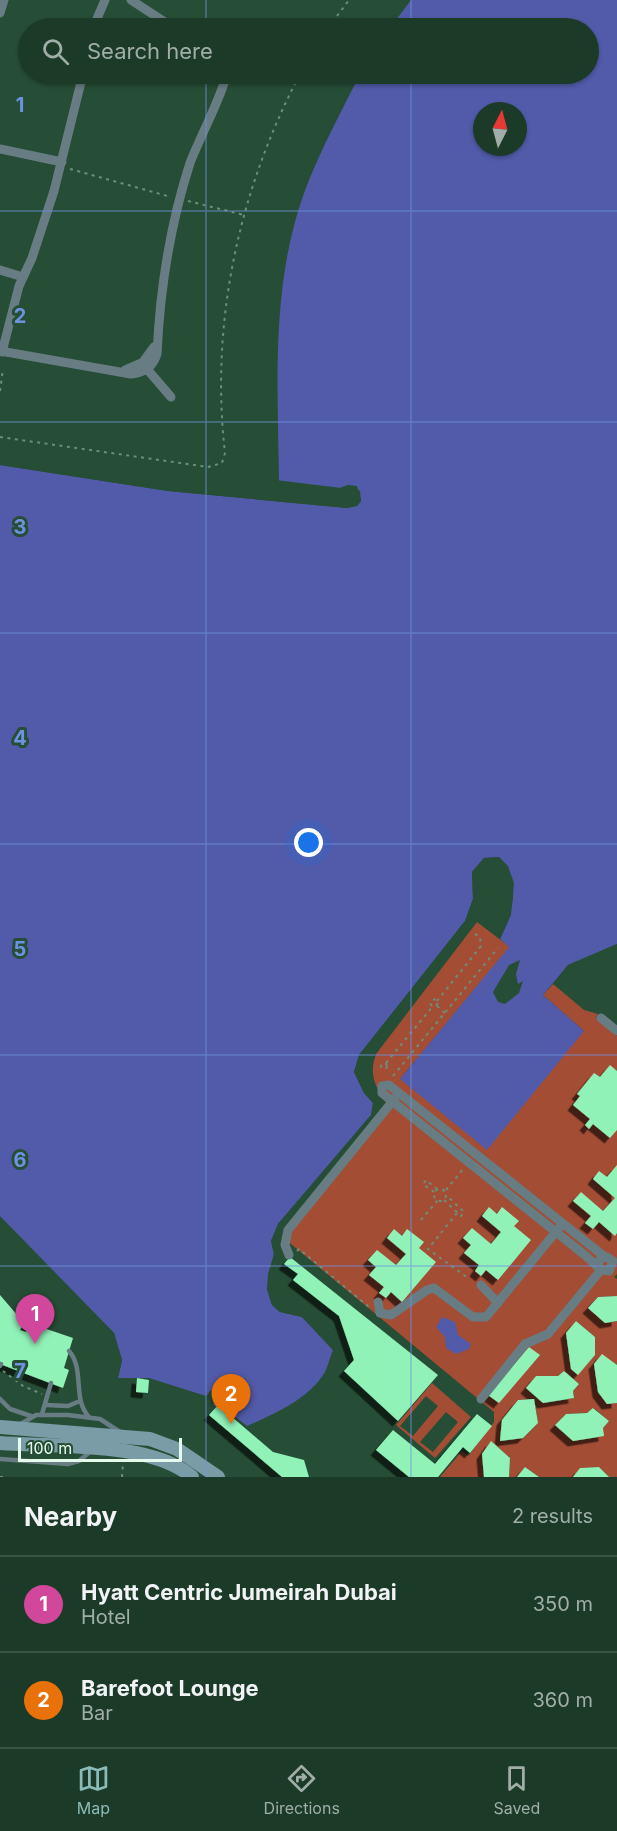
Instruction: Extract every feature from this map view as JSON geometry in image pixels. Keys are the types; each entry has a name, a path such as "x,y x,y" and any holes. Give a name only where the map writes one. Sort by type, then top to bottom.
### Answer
{"street":[{"path":"0,13 4,0"},
{"path":"97,18 105,0"},
{"path":"131,0 159,18"},
{"path":"80,84 62,164 35,249 23,277 1,351 131,374 147,369 155,360 164,268 179,199 200,136 225,84"},
{"path":"218,95 219,84"},
{"path":"0,142 5,149 62,164"},
{"path":"0,270 23,277"},
{"path":"120,371 143,362 156,341"},
{"path":"147,369 171,397"},
{"path":"601,1018 617,1031"},
{"path":"387,1084 399,1093 562,1224 611,1256 614,1272 600,1269 380,1091 382,1086 387,1084"},
{"path":"290,1255 285,1245 288,1230 399,1093"},
{"path":"471,1164 481,1158"},
{"path":"378,1306 385,1315 394,1314 432,1288 477,1318 486,1317 562,1224"},
{"path":"600,1269 598,1262 611,1256"},
{"path":"481,1399 525,1344 548,1334 600,1269"},
{"path":"481,1285 498,1303"},
{"path":"0,1426 125,1435 169,1445 218,1477"},
{"path":"0,1443 92,1449 152,1456 178,1466 192,1477"}],"lane":[{"path":"69,1351 74,1360 80,1401 89,1417"},
{"path":"42,1414 49,1397 51,1383"},
{"path":"0,1399 10,1409 32,1416"},
{"path":"46,1405 68,1406 80,1401"},
{"path":"68,1415 80,1401"},
{"path":"16,1428 32,1416 68,1415 105,1421 125,1435"},
{"path":"0,1459 68,1464 79,1461 92,1449"}],"path":[{"path":"336,18 349,0"},
{"path":"0,437 208,467 222,463 225,453 220,389 223,330 229,283 244,215 273,128 295,84"},
{"path":"62,164 179,199 244,215"},
{"path":"0,391 3,369"},
{"path":"445,1013 437,1005 437,1001 481,946 480,938 472,932"},
{"path":"387,1084 498,948"},
{"path":"433,1006 432,1001 437,1001"},
{"path":"386,1063 433,1006 437,1005"},
{"path":"445,1191 471,1164"},
{"path":"434,1193 423,1184 426,1180 438,1190"},
{"path":"434,1193 440,1187 445,1191 447,1196 464,1212 461,1216 444,1200"},
{"path":"434,1193 432,1196 441,1203 447,1196"},
{"path":"421,1220 438,1200"},
{"path":"457,1213 428,1249 468,1278"},
{"path":"290,1255 299,1249 371,1309 378,1306"},
{"path":"0,1366 22,1386 49,1397"}],"shaded area":[{"path":"477,922 510,947 400,1079 584,1031 543,995 553,984 584,1010 598,1014 596,1018 617,1036 617,1274 614,1277 617,1279 617,1296 598,1297 588,1307 605,1323 617,1321 617,1365 594,1364 598,1392 607,1404 617,1403 617,1477 609,1477 599,1467 581,1468 573,1477 539,1477 525,1467 518,1477 509,1477 510,1458 492,1442 482,1454 484,1477 440,1477 462,1451 468,1456 494,1422 494,1412 285,1239 390,1108 381,1095 373,1076 376,1054","holes":["576,1321 595,1337 595,1355 577,1374 571,1369 566,1333","564,1371 579,1384 573,1391 574,1398 543,1403 526,1388 536,1376 558,1376","534,1399 538,1423 523,1438 500,1441 502,1420 518,1400","594,1408 609,1421 603,1428 573,1441 555,1425 566,1414 587,1413"]},
{"path":"432,1383 471,1417 435,1458 396,1425","holes":["426,1396 438,1406 413,1436 400,1426","446,1412 458,1422 433,1452 420,1442"]}],"water":[{"path":"411,0 617,0 617,944 568,965 543,995 584,1031 487,1150 400,1079 509,947 500,939 509,918 513,897 511,876 499,857 484,858 472,872 473,899 465,921 359,1055 354,1072 364,1093 373,1103 371,1115 278,1224 271,1241 274,1254 268,1274 267,1289 272,1305 280,1312 302,1317 333,1350 326,1370 318,1382 300,1398 247,1426 219,1404 216,1407 213,1405 218,1394 211,1390 206,1396 149,1378 118,1378 122,1360 114,1333 0,1217 0,465 168,491 347,508 357,506 361,501 360,491 348,485 340,488 279,481 278,351 283,286 295,222 314,168 355,84 599,84 599,18 398,18","holes":["520,960 516,974 518,984 523,981 519,993 505,1004 498,1002 493,992 509,965"]},
{"path":"442,1317 455,1322 458,1335 471,1344 469,1349 456,1354 446,1348 445,1337 436,1327"}],"pier":[{"path":"0,462 168,488 347,505 358,500 355,489 340,491 278,484 276,480 340,488 348,485 357,486 361,501 357,506 347,508 168,491 0,465"},
{"path":"499,857 508,866 514,883 511,915 500,939 497,937 508,914 510,884 505,868 497,860 485,861 475,873 476,900 468,922 362,1057 357,1072 375,1102 374,1117 281,1226 274,1241 277,1254 270,1288 275,1303 281,1309 304,1314 335,1348 334,1355 333,1350 302,1317 280,1312 272,1305 267,1289 274,1254 271,1241 278,1224 371,1115 373,1103 364,1093 354,1072 359,1055 465,921 473,899 472,872 484,858"},
{"path":"617,944 617,948 570,967 556,986 553,984 568,965"},
{"path":"0,1216 114,1333 122,1360 118,1378 137,1380 116,1380 119,1360 112,1335 0,1221"}],"building":[{"path":"610,1065 617,1071 617,1130 610,1138 593,1124 589,1129 585,1125 590,1119 573,1105 580,1096 577,1094 594,1073 600,1077"},
{"path":"617,1165 617,1233 615,1236 599,1222 593,1229 585,1223 591,1216 573,1201 581,1192 603,1211 615,1198 593,1179 599,1171 607,1177"},
{"path":"489,1207 497,1214 502,1207 519,1221 514,1226 531,1240 498,1280 486,1270 481,1276 475,1271 479,1265 464,1253 471,1245 463,1238 472,1228 491,1244 501,1232 482,1216"},
{"path":"394,1229 402,1236 407,1229 424,1242 419,1248 436,1262 402,1302 391,1292 386,1298 379,1293 384,1287 369,1275 376,1267 368,1260 377,1250 396,1265 406,1254 387,1238"},
{"path":"290,1257 438,1375 398,1421 344,1371 354,1360 339,1316 293,1280 298,1274 284,1264"},
{"path":"0,1295 24,1323 20,1330 26,1332 29,1323 73,1338 64,1368 69,1370 63,1388 0,1364"},
{"path":"617,1296 617,1321 605,1323 588,1308 598,1297"},
{"path":"576,1321 595,1337 595,1355 578,1375 571,1369 566,1333"},
{"path":"529,1347 540,1355 499,1403 488,1395"},
{"path":"602,1354 617,1365 617,1403 607,1404 598,1392 594,1364"},
{"path":"564,1371 579,1384 573,1391 574,1398 543,1403 526,1388 536,1376 558,1376"},
{"path":"137,1378 149,1380 148,1393 136,1392"},
{"path":"534,1399 538,1423 523,1438 500,1441 502,1420 518,1400"},
{"path":"218,1405 273,1452 304,1460 309,1477 282,1477 209,1415"},
{"path":"593,1408 609,1421 603,1428 604,1436 573,1441 555,1425 566,1414 587,1413"},
{"path":"477,1414 492,1426 470,1453 463,1447 438,1477 409,1477 376,1450 393,1430 435,1464"},
{"path":"491,1441 510,1458 509,1477 484,1477 482,1454"},
{"path":"525,1467 539,1477 517,1477"},
{"path":"599,1467 609,1477 573,1477 580,1468"}],"place":[{"name":"Hyatt Centric Jumeirah Dubai","path":"35,1344"},
{"name":"Barefoot Lounge","path":"231,1424"}]}
